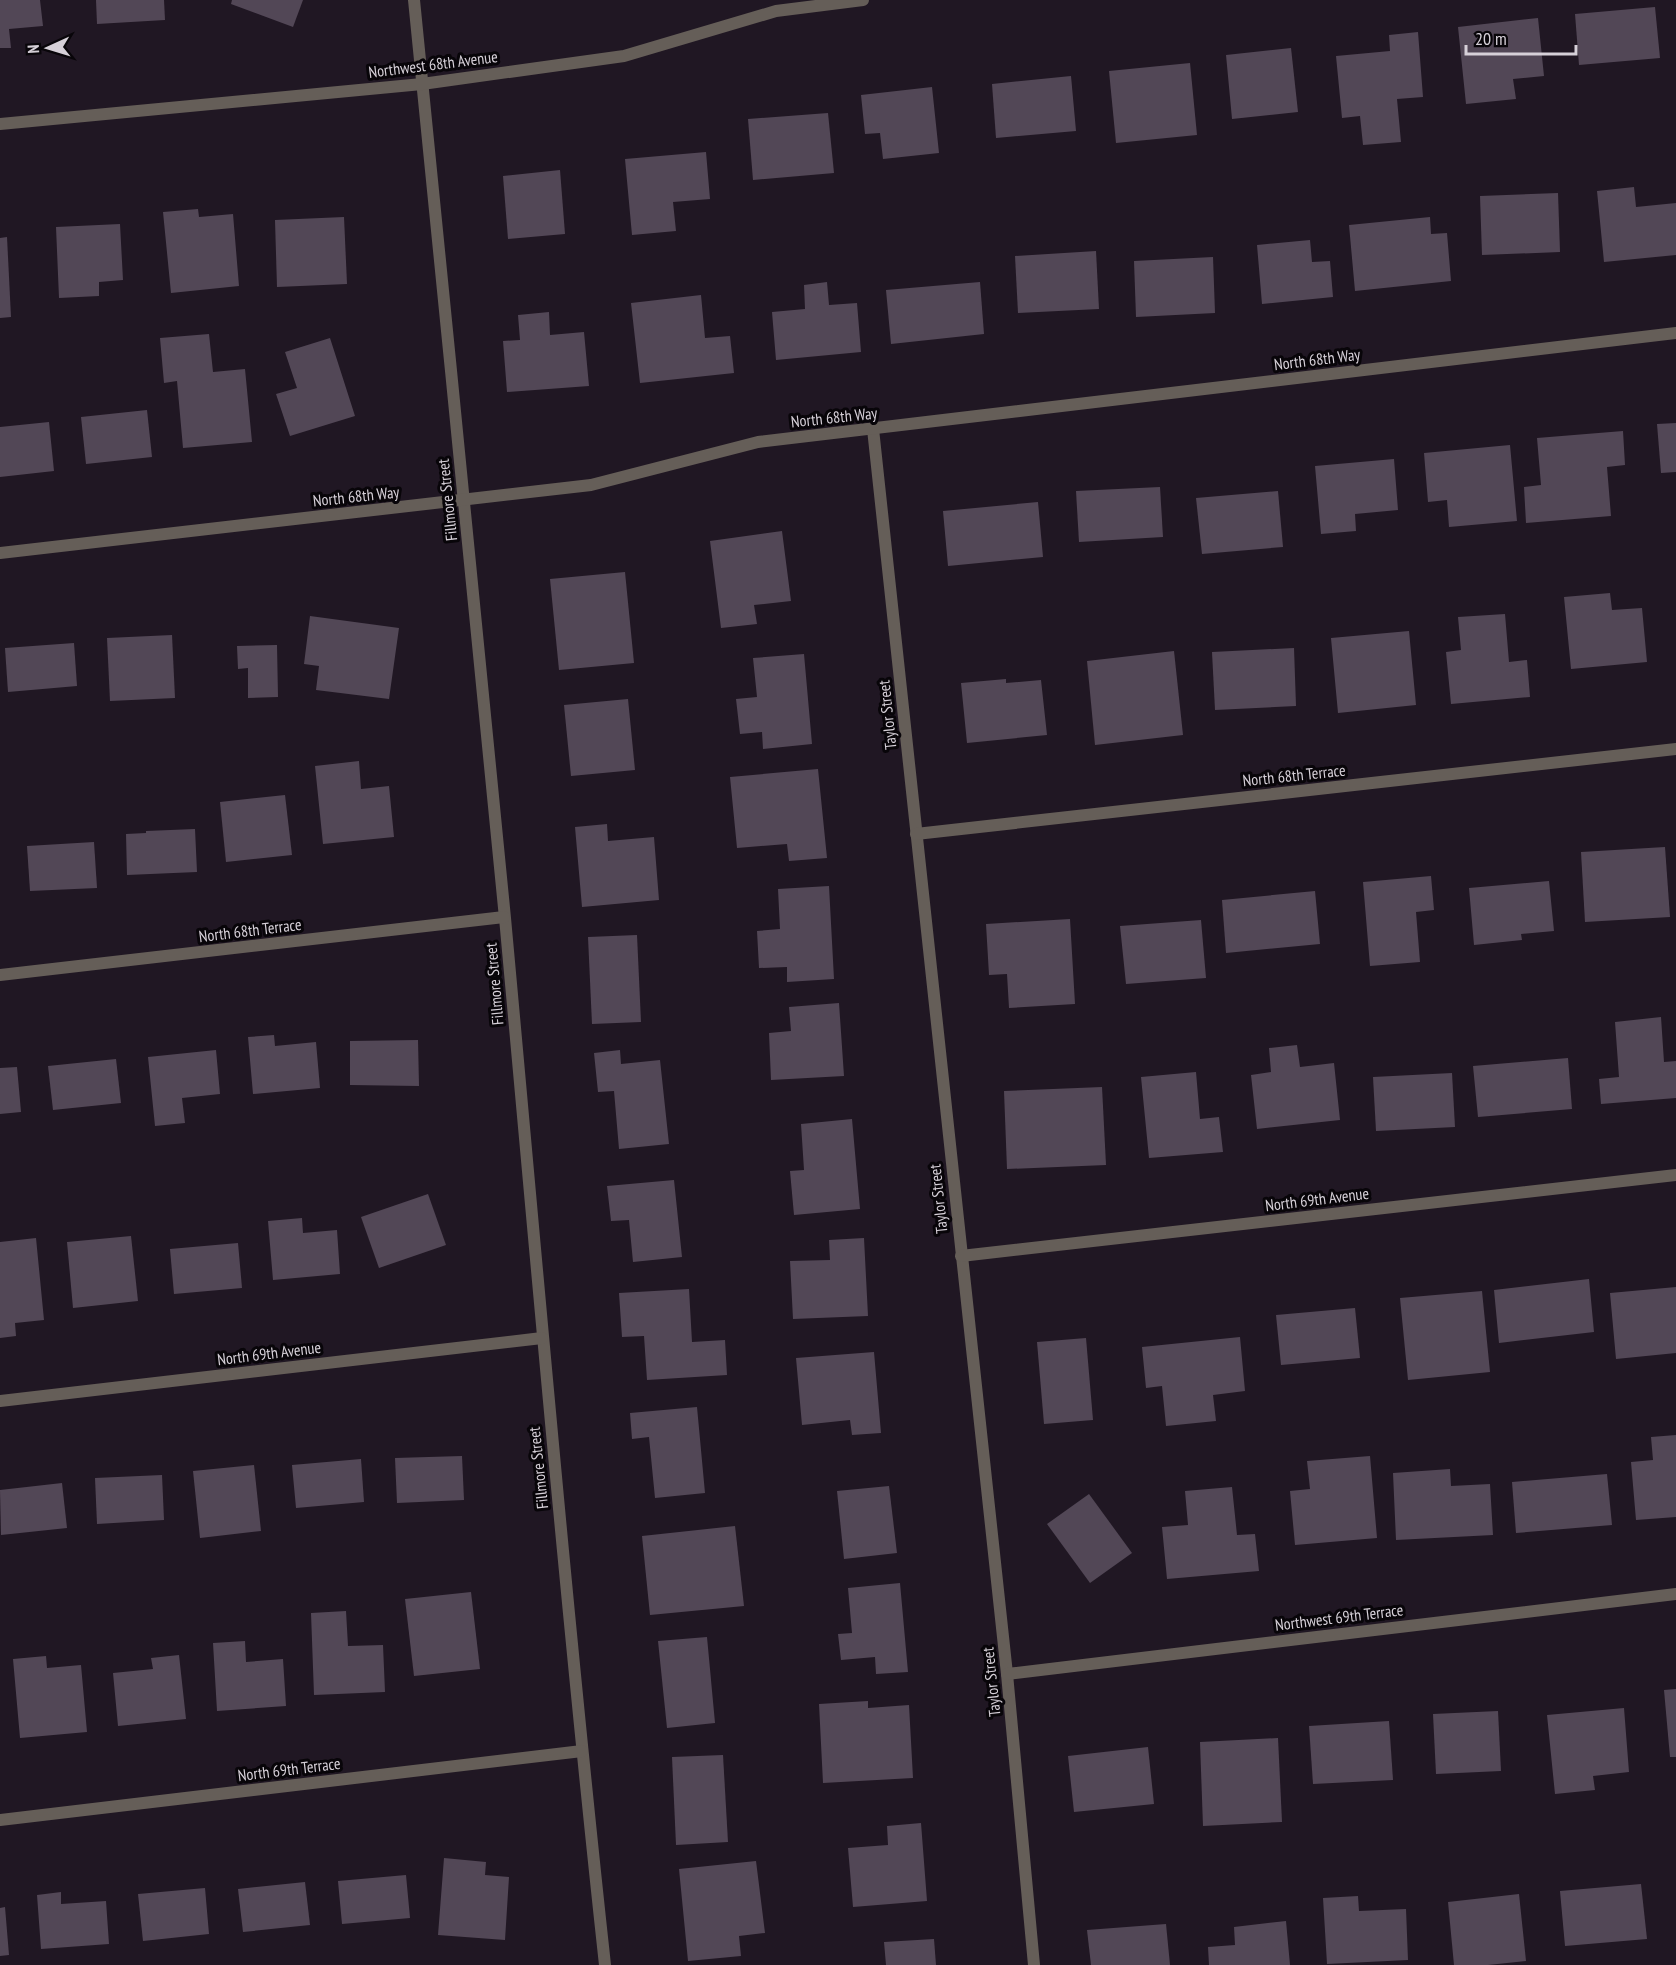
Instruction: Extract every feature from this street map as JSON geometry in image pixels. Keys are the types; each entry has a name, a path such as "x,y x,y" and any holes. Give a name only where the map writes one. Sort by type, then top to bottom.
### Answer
{"street":[{"name":"Fillmore Street","path":"414,0 504,917 582,1751 606,1965"},
{"name":"Northwest 68th Avenue","path":"0,124 422,84 624,56 776,11 863,0"},
{"name":"North 68th Way","path":"0,553 591,485 758,442 1676,333"},
{"name":"Taylor Street","path":"873,429 1007,1674 1034,1965"},
{"name":"North 68th Terrace","path":"916,834 1676,749"},
{"name":"North 68th Terrace","path":"0,975 504,917"},
{"name":"North 69th Avenue","path":"961,1256 1676,1174"},
{"name":"North 69th Avenue","path":"0,1401 542,1338"},
{"name":"Northwest 69th Terrace","path":"1007,1674 1676,1593"},
{"name":"North 69th Terrace","path":"0,1820 582,1751"}],"building":[{"path":"0,0 40,0 43,26 9,29 11,48 0,48"},
{"path":"96,0 164,0 165,20 97,24"},
{"path":"232,0 303,0 293,27 231,4"},
{"path":"1655,7 1660,58 1579,65 1575,14"},
{"path":"1538,18 1544,76 1513,79 1516,99 1466,104 1458,27"},
{"path":"1418,32 1423,97 1397,99 1401,142 1363,145 1360,116 1342,118 1336,56 1390,51 1389,35"},
{"path":"1291,48 1298,112 1232,119 1226,55"},
{"path":"1190,63 1197,135 1116,143 1109,71"},
{"path":"1071,76 1076,131 996,138 992,84"},
{"path":"932,87 939,153 883,159 880,133 865,134 861,95"},
{"path":"828,113 834,173 753,180 748,119"},
{"path":"706,152 710,199 673,202 676,231 632,235 625,159"},
{"path":"560,170 565,234 508,239 503,176"},
{"path":"1634,187 1636,207 1676,203 1676,255 1604,262 1597,191"},
{"path":"1558,193 1560,252 1482,255 1480,196"},
{"path":"198,209 199,217 233,214 239,286 171,293 163,212"},
{"path":"344,217 347,284 277,287 275,220"},
{"path":"1430,217 1431,234 1447,233 1451,281 1355,291 1349,225"},
{"path":"120,224 123,280 99,282 99,296 59,298 56,227"},
{"path":"7,237 11,317 0,318 0,238"},
{"path":"1310,240 1312,262 1330,261 1333,297 1262,304 1257,245"},
{"path":"1096,251 1099,309 1018,313 1015,256"},
{"path":"1213,257 1215,313 1136,317 1134,261"},
{"path":"827,282 829,305 857,303 861,352 776,360 772,312 805,309 804,285"},
{"path":"980,282 984,334 891,344 886,290"},
{"path":"701,295 705,338 730,336 734,373 640,383 631,303"},
{"path":"549,312 550,335 584,332 589,386 507,392 503,341 520,340 518,315"},
{"path":"209,334 213,372 245,369 252,442 183,448 177,381 164,383 160,338"},
{"path":"330,338 355,416 290,436 276,394 297,388 285,352"},
{"path":"147,410 152,457 86,464 81,417"},
{"path":"49,422 54,471 0,477 0,427"},
{"path":"1676,423 1676,472 1661,473 1657,424"},
{"path":"1623,431 1625,465 1607,467 1611,516 1526,523 1524,487 1541,485 1537,438"},
{"path":"1510,445 1517,521 1449,527 1447,500 1428,502 1424,453"},
{"path":"1394,459 1398,510 1355,514 1356,531 1321,534 1315,466"},
{"path":"1160,487 1163,537 1079,542 1076,491"},
{"path":"1278,491 1283,547 1202,554 1196,498"},
{"path":"1038,502 1043,557 948,566 943,511"},
{"path":"782,531 791,601 754,605 757,624 721,628 710,541"},
{"path":"625,572 634,663 559,670 550,579"},
{"path":"1610,593 1612,610 1642,608 1647,662 1571,669 1564,597"},
{"path":"1505,614 1509,662 1527,660 1530,697 1451,704 1446,652 1461,650 1458,617"},
{"path":"310,616 399,628 389,699 316,690 319,666 304,664"},
{"path":"1409,631 1416,705 1338,713 1331,638"},
{"path":"172,635 175,698 110,701 107,638"},
{"path":"74,643 77,686 8,692 5,648"},
{"path":"277,645 278,697 248,698 248,668 238,669 237,646"},
{"path":"1294,648 1296,706 1215,710 1212,652"},
{"path":"1174,651 1183,735 1095,745 1087,661"},
{"path":"804,654 812,744 763,749 762,732 740,734 736,699 757,697 753,658"},
{"path":"1006,679 1006,683 1041,680 1047,735 967,743 961,683"},
{"path":"628,699 635,770 571,776 564,705"},
{"path":"359,761 361,789 389,786 394,837 323,844 315,766"},
{"path":"818,769 827,858 789,861 787,844 737,848 730,777"},
{"path":"285,795 292,855 226,862 220,802"},
{"path":"607,824 608,841 654,837 659,900 582,907 575,827"},
{"path":"195,829 197,872 127,875 126,834"},
{"path":"94,842 97,888 30,891 27,846"},
{"path":"1665,847 1670,917 1585,922 1581,852"},
{"path":"1431,876 1434,910 1416,912 1420,962 1370,966 1363,882"},
{"path":"1549,881 1554,931 1521,934 1522,940 1474,945 1469,888"},
{"path":"829,886 834,979 787,982 787,967 759,968 757,931 780,929 778,889"},
{"path":"1315,891 1320,944 1226,953 1222,900"},
{"path":"1070,919 1075,1004 1009,1008 1007,974 989,975 986,924"},
{"path":"1201,920 1206,978 1126,984 1120,926"},
{"path":"637,935 641,1022 592,1024 588,937"},
{"path":"839,1003 844,1076 771,1080 769,1033 791,1031 789,1007"},
{"path":"1661,1017 1664,1062 1676,1061 1676,1098 1601,1104 1599,1079 1619,1077 1615,1022"},
{"path":"274,1035 275,1046 316,1042 320,1088 253,1094 248,1037"},
{"path":"418,1040 419,1086 350,1085 350,1041"},
{"path":"1297,1045 1300,1067 1334,1063 1340,1120 1257,1129 1251,1075 1271,1072 1269,1048"},
{"path":"216,1050 220,1094 182,1098 185,1123 155,1126 148,1057"},
{"path":"620,1050 621,1064 660,1060 669,1144 619,1149 614,1091 598,1092 594,1053"},
{"path":"1568,1058 1572,1109 1478,1117 1473,1066"},
{"path":"116,1059 121,1103 53,1110 48,1066"},
{"path":"17,1067 21,1112 0,1114 0,1068"},
{"path":"1196,1072 1200,1119 1219,1117 1223,1152 1149,1158 1141,1077"},
{"path":"1452,1073 1455,1127 1376,1131 1373,1077"},
{"path":"1102,1087 1106,1165 1007,1169 1004,1091"},
{"path":"852,1119 860,1209 794,1215 790,1171 804,1170 801,1124"},
{"path":"674,1180 682,1257 633,1262 629,1220 611,1221 607,1186"},
{"path":"428,1194 446,1245 379,1268 361,1217"},
{"path":"302,1218 303,1233 337,1230 340,1274 273,1280 268,1221"},
{"path":"131,1236 138,1301 73,1308 67,1242"},
{"path":"36,1238 44,1320 15,1323 16,1336 0,1338 0,1242"},
{"path":"864,1238 868,1316 793,1319 790,1261 830,1260 829,1240"},
{"path":"238,1243 242,1288 174,1294 170,1249"},
{"path":"1589,1279 1594,1332 1499,1343 1494,1290"},
{"path":"1676,1287 1676,1353 1616,1359 1610,1293"},
{"path":"689,1289 692,1342 725,1340 727,1375 647,1380 644,1336 622,1337 619,1293"},
{"path":"1482,1291 1490,1372 1408,1380 1400,1298"},
{"path":"1355,1308 1360,1358 1281,1365 1276,1315"},
{"path":"1240,1337 1245,1391 1213,1395 1216,1421 1166,1426 1162,1386 1146,1388 1142,1347"},
{"path":"1086,1338 1093,1420 1044,1424 1037,1342"},
{"path":"874,1352 881,1433 852,1435 850,1420 802,1425 796,1358"},
{"path":"697,1407 705,1493 655,1498 649,1437 632,1439 630,1413"},
{"path":"1676,1435 1676,1517 1636,1520 1631,1462 1653,1460 1651,1437"},
{"path":"462,1456 464,1500 397,1503 395,1458"},
{"path":"1370,1456 1377,1538 1295,1545 1290,1491 1310,1489 1307,1461"},
{"path":"361,1459 364,1502 296,1508 292,1465"},
{"path":"254,1465 261,1531 200,1538 193,1471"},
{"path":"1450,1469 1451,1486 1490,1484 1493,1535 1396,1540 1393,1473"},
{"path":"1607,1474 1612,1525 1516,1533 1512,1482"},
{"path":"162,1475 164,1520 97,1524 95,1478"},
{"path":"62,1483 67,1528 1,1535 0,1490"},
{"path":"889,1486 897,1553 844,1559 837,1491"},
{"path":"1232,1487 1237,1535 1255,1534 1259,1571 1167,1579 1162,1527 1188,1525 1185,1491"},
{"path":"1089,1494 1132,1553 1090,1583 1047,1524"},
{"path":"735,1526 744,1606 650,1615 642,1536"},
{"path":"900,1583 908,1672 876,1674 875,1657 841,1660 838,1634 852,1633 848,1588"},
{"path":"471,1592 480,1669 414,1676 405,1599"},
{"path":"346,1611 348,1646 383,1645 385,1692 314,1695 311,1613"},
{"path":"707,1637 715,1723 667,1728 658,1641"},
{"path":"245,1641 246,1662 283,1659 286,1706 217,1711 213,1643"},
{"path":"179,1655 186,1719 118,1726 113,1673 153,1669 151,1658"},
{"path":"46,1656 47,1668 81,1665 87,1732 20,1738 13,1659"},
{"path":"1676,1689 1676,1757 1670,1757 1664,1690"},
{"path":"868,1701 868,1708 909,1705 913,1778 823,1783 819,1704"},
{"path":"1624,1708 1629,1772 1593,1776 1595,1790 1555,1794 1547,1715"},
{"path":"1498,1711 1501,1771 1436,1774 1433,1714"},
{"path":"1389,1721 1393,1780 1313,1784 1309,1726"},
{"path":"1278,1738 1282,1822 1203,1826 1200,1742"},
{"path":"1148,1747 1154,1804 1074,1812 1068,1756"},
{"path":"723,1755 728,1842 676,1845 672,1757"},
{"path":"921,1823 927,1901 853,1907 848,1848 888,1845 887,1826"},
{"path":"444,1858 486,1862 485,1875 509,1877 505,1940 438,1935"},
{"path":"756,1861 765,1933 739,1936 741,1956 688,1961 679,1869"},
{"path":"406,1875 410,1918 342,1924 338,1881"},
{"path":"305,1882 310,1925 243,1932 238,1889"},
{"path":"1641,1884 1647,1939 1565,1946 1560,1891"},
{"path":"205,1888 209,1934 143,1941 138,1894"},
{"path":"61,1892 61,1904 106,1901 109,1944 41,1949 37,1895"},
{"path":"1519,1894 1526,1961 1488,1965 1454,1965 1448,1902"},
{"path":"1358,1896 1359,1911 1406,1909 1408,1960 1327,1964 1323,1898"},
{"path":"5,1907 9,1955 0,1956 0,1908"},
{"path":"1286,1921 1290,1965 1209,1965 1208,1947 1235,1945 1234,1927"},
{"path":"1166,1924 1170,1965 1091,1965 1087,1930"},
{"path":"934,1939 936,1965 886,1965 884,1942"}]}
